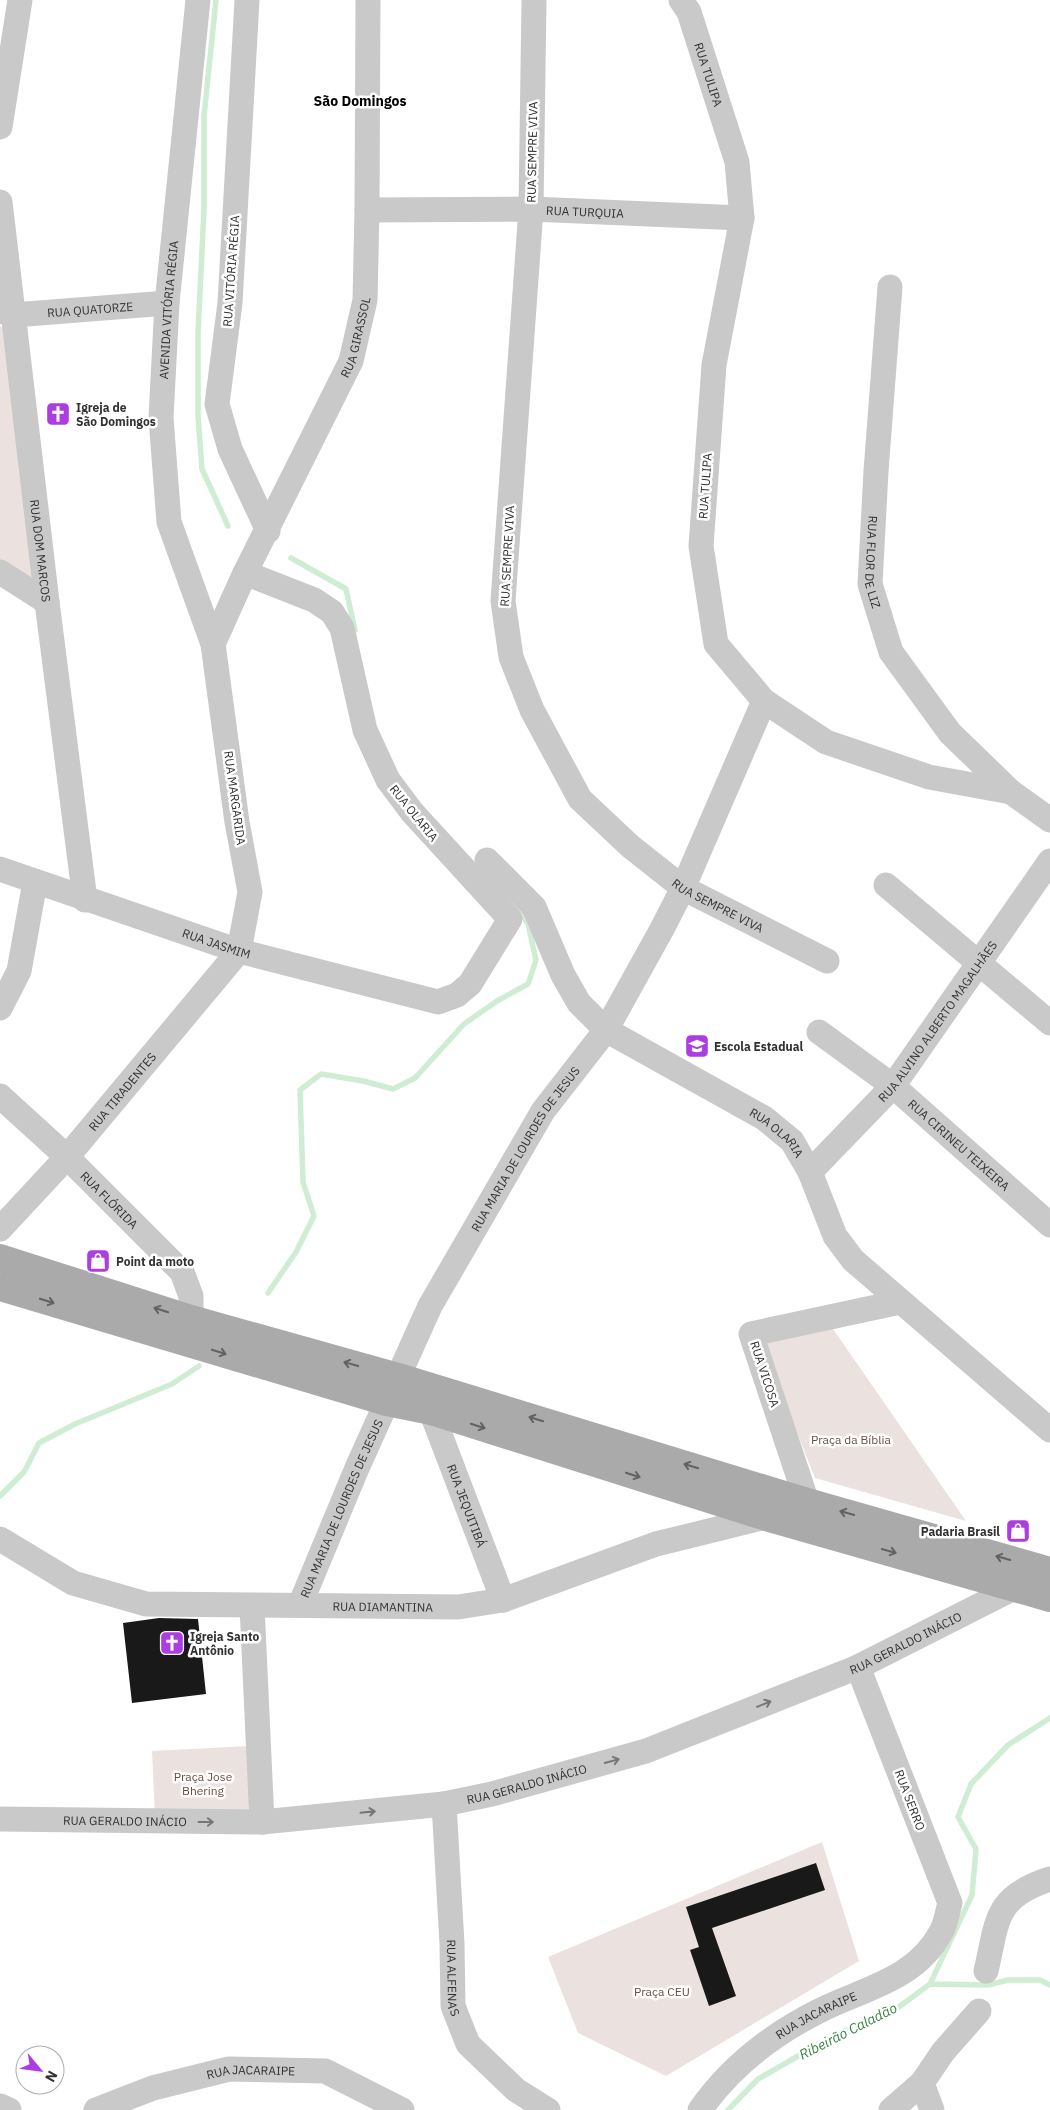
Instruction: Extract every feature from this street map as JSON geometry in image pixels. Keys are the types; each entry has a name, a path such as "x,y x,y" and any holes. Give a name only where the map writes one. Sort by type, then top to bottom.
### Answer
{"main road":[{"path":"0,1258 191,1319 398,1377 807,1502 1050,1571"},
{"path":"0,1287 387,1402 432,1412 766,1517 1050,1598"}],"street":[{"path":"0,127 20,0"},
{"name":"AVENIDA VITÓRIA RÉGIA","path":"198,0 167,303 161,418 169,522 213,644"},
{"name":"RUA VITÓRIA RÉGIA","path":"247,0 230,303 217,404 230,449 268,531"},
{"name":"RUA GIRASSOL","path":"213,644 245,573 268,531 351,361 364,300 368,210 368,0"},
{"name":"RUA SEMPRE VIVA","path":"534,0 531,209 503,601 511,657 532,710 580,799 630,846 683,888 827,961"},
{"name":"RUA TULIPA","path":"681,0 689,12 737,162 742,218 714,365 701,546 716,644 764,701 826,742 929,777 1011,792"},
{"name":"RUA DOM MARCOS","path":"0,202 7,313 47,602 85,900"},
{"name":"RUA TURQUIA","path":"368,210 531,209 742,218"},
{"name":"RUA FLOR DE LIZ","path":"890,287 876,471 870,584 891,652 950,733 1011,792 1050,820"},
{"name":"RUA QUATORZE","path":"7,313 167,303"},
{"path":"0,572 47,602"},
{"name":"RUA OLARIA","path":"245,573 314,600 332,612 342,628 365,730 388,780 412,812 510,919 470,984 457,996 438,1002"},
{"name":"RUA MARGARIDA","path":"213,644 238,822 250,892 239,951"},
{"name":"RUA MARIA DE LOURDES DE JESUS","path":"300,1605 430,1306 543,1111 606,1030 683,888 764,701"},
{"name":"RUA OLARIA","path":"487,860 534,907 562,975 578,1002 606,1030 764,1118 792,1141 810,1172 835,1236 852,1260 1050,1430"},
{"name":"RUA ALVINO ALBERTO MAGALHÃES","path":"810,1172 893,1086 1050,861"},
{"name":"RUA JASMIM","path":"0,869 85,900 239,951 438,1002"},
{"path":"0,1008 19,971 35,882"},
{"path":"886,885 1050,1023"},
{"name":"RUA TIRADENTES","path":"0,1229 68,1157 239,951"},
{"name":"RUA CIRINEU TEIXEIRA","path":"819,1032 893,1086 1050,1225"},
{"name":"RUA FLÓRIDA","path":"0,1096 68,1157 182,1272 191,1296 191,1319"},
{"name":"RUA VICOSA","path":"807,1502 752,1334 900,1302"},
{"name":"RUA JEQUITIBÁ","path":"432,1412 503,1600"},
{"name":"RUA DIAMANTINA","path":"0,1539 73,1583 146,1604 458,1607 503,1600 656,1544 766,1517"},
{"name":"RUA GERALDO INÁCIO","path":"0,1819 262,1822 444,1804 492,1794 646,1751 858,1667 1016,1587"},
{"path":"252,1606 262,1822"},
{"name":"RUA SERRO","path":"858,1667 950,1904 941,1933"},
{"name":"RUA ALFENAS","path":"444,1804 452,1944 453,2006 468,2044 516,2090 548,2110"},
{"path":"986,1971 1000,1913 1016,1893 1050,1879"},
{"name":"RUA JACARAIPE","path":"700,2110 728,2074 768,2040 820,2010 874,1989 915,1965 941,1933"},
{"path":"891,2110 922,2083 944,2052 979,2011"},
{"name":"RUA JACARAIPE","path":"96,2110 153,2088 229,2069 325,2071 402,2110"},
{"path":"922,2083 932,2110"},
{"path":"0,2106 9,2110"}],"green space":[{"path":"0,325 4,331 34,575 31,578 0,565"},
{"name":"Praça da Bíblia","path":"831,1326 966,1521 815,1478 760,1339"},
{"name":"Praça Jose Bhering","path":"249,1746 253,1816 155,1817 152,1751"},
{"name":"Praça CEU","path":"822,1842 859,1961 666,2076 578,2033 548,1957"}],"building":[{"path":"159,1618 198,1619 206,1694 132,1703 123,1623"},
{"path":"816,1863 825,1890 712,1928 736,1996 709,2006 690,1950 699,1947 686,1907"}],"waterway":[{"path":"216,0 204,116 204,209 198,333 198,416 202,469 228,526"},
{"path":"291,558 346,589 355,630"},
{"path":"268,1293 296,1252 314,1216 303,1182 300,1090 321,1074 363,1081 393,1089 415,1078 464,1024 497,1001 528,984 536,960 528,924 516,905"},
{"path":"0,1496 24,1472 39,1443 75,1424 172,1384 199,1366"},
{"name":"Ribeirão Caladão","path":"728,2110 758,2079 833,2036 896,2009 930,1984 972,1895 976,1849 958,1817 971,1784 1008,1745 1050,1718"},
{"path":"930,1984 988,1985 1008,1980 1040,1980 1050,1985"}],"place":[{"name":"Igreja de São Domingos","path":"58,414"},
{"name":"Escola Estadual","path":"697,1046"},
{"name":"Point da moto","path":"98,1261"},
{"name":"Padaria Brasil","path":"1018,1531"},
{"name":"Igreja Santo Antônio","path":"172,1643"}],"district":[{"name":"São Domingos","path":"360,101"}]}
